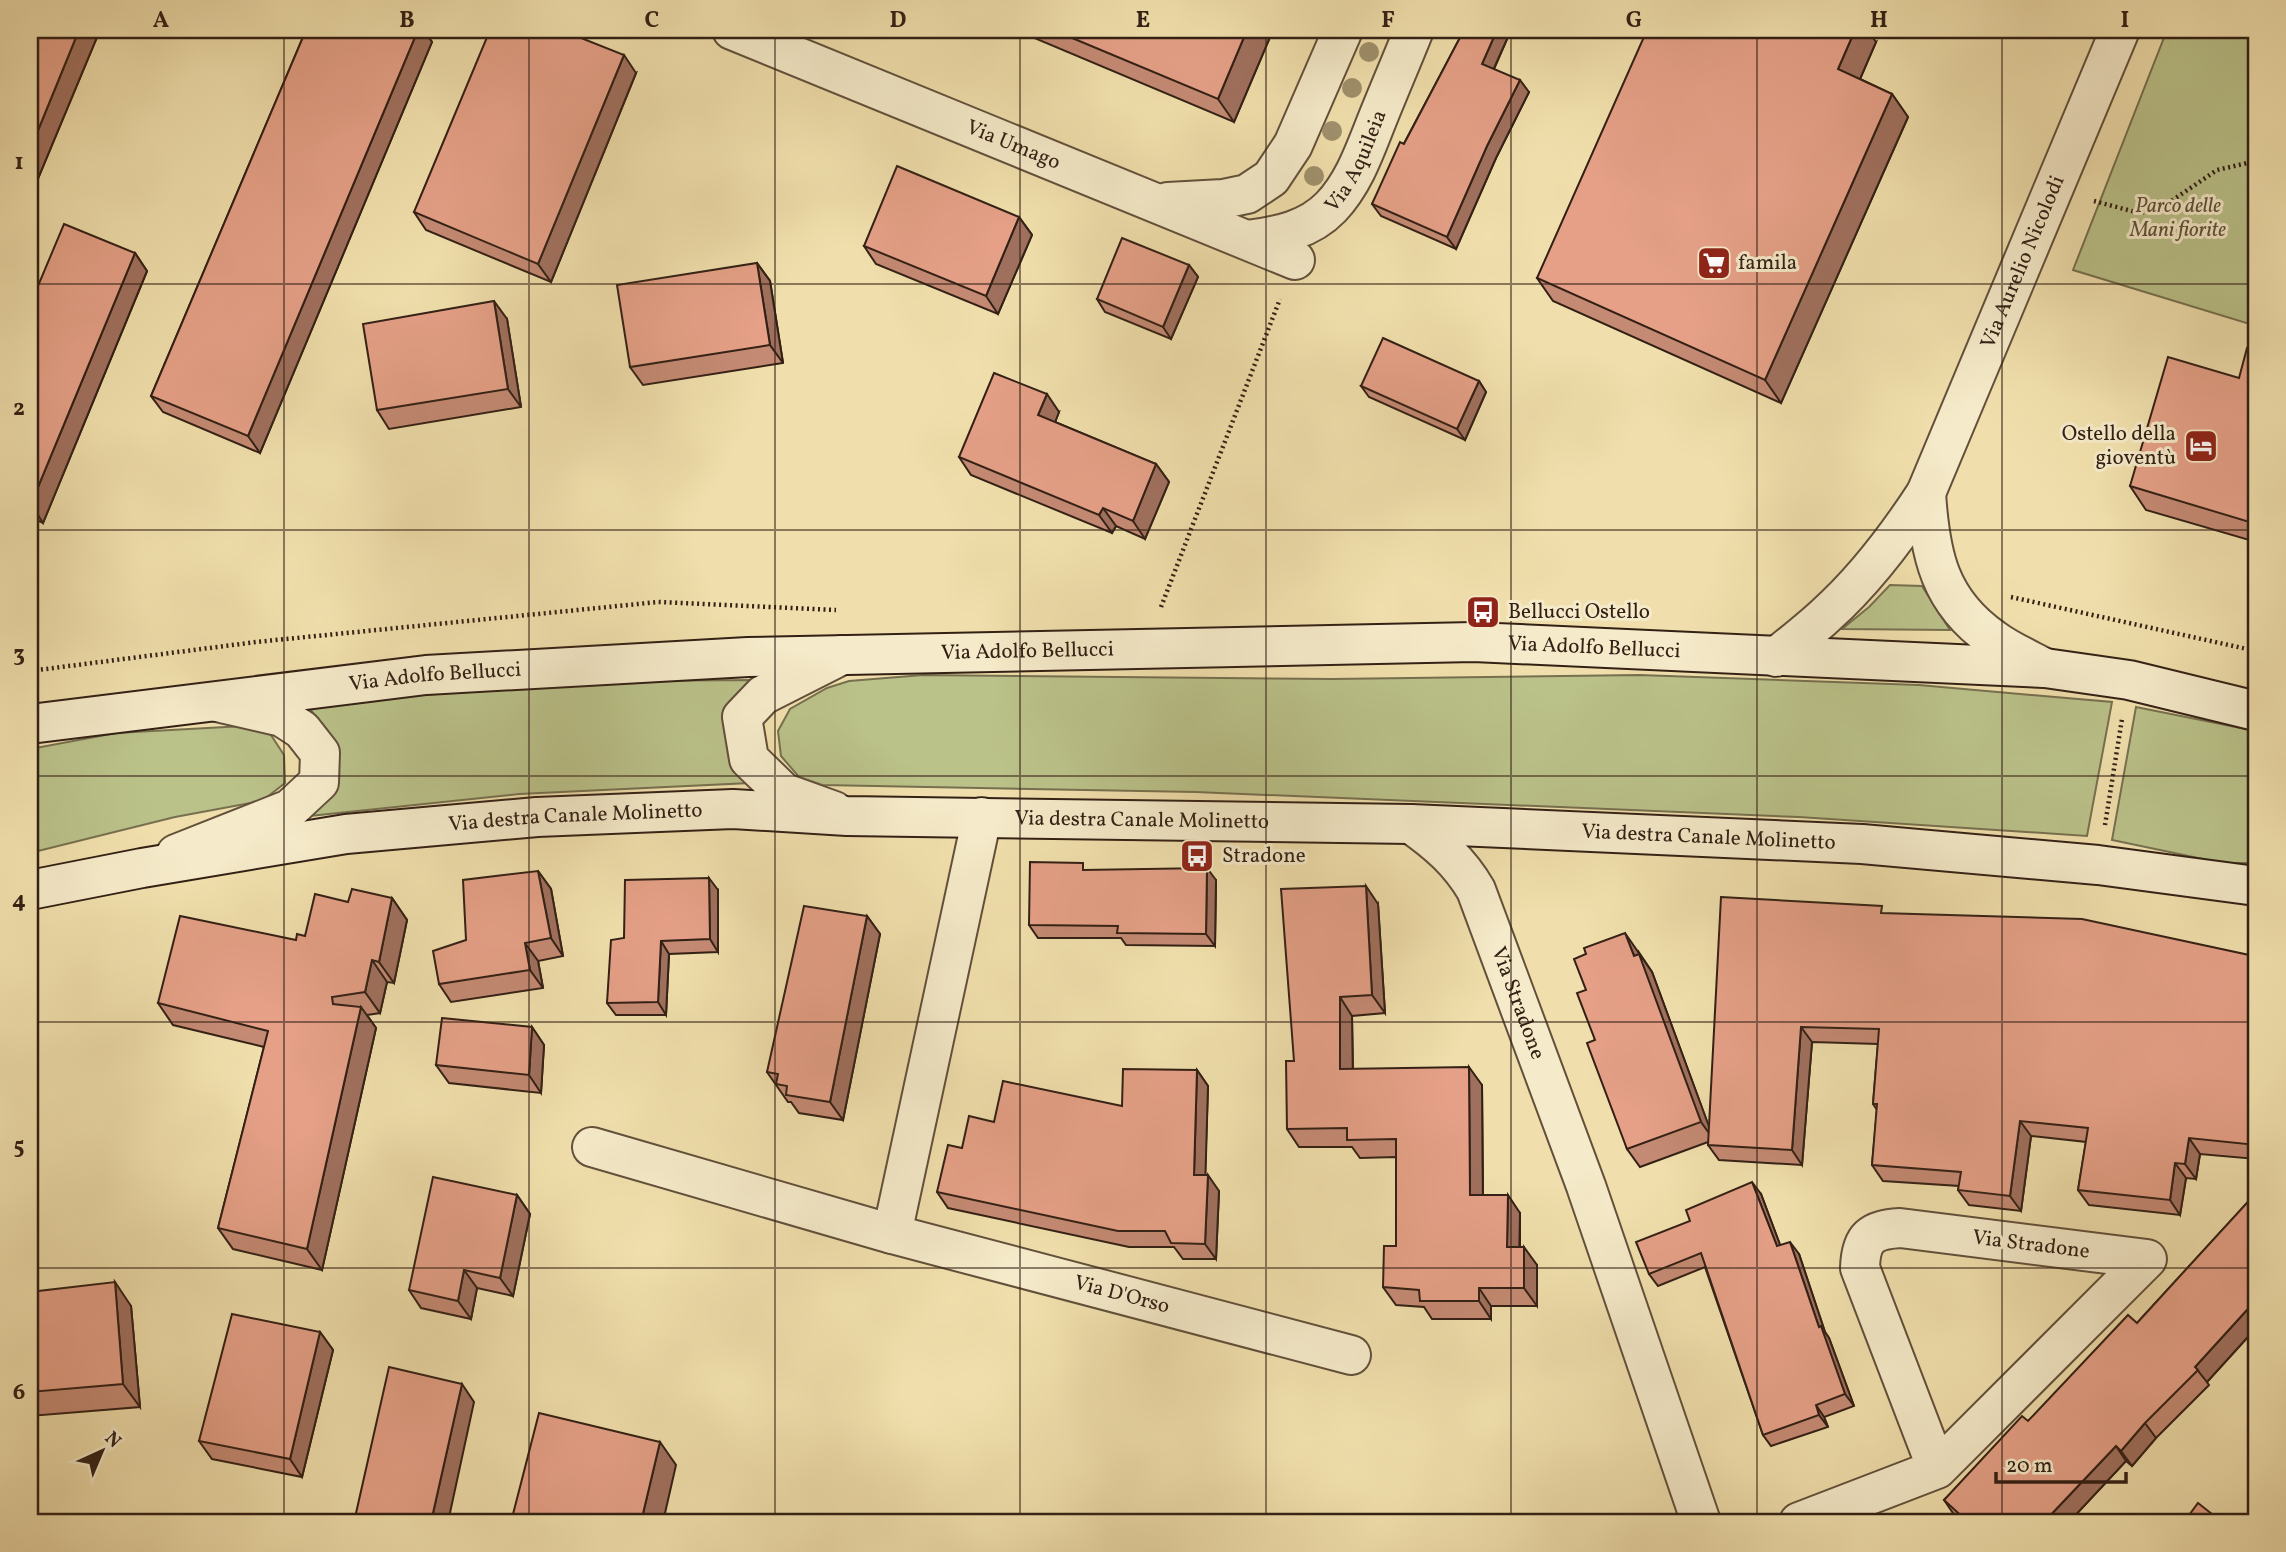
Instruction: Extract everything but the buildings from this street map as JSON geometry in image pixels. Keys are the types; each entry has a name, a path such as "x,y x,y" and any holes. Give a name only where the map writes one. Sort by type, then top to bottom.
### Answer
{"street":[{"name":"Via Umago","path":"732,30 1295,260"},
{"path":"1158,203 1223,199 1247,194 1272,178 1293,145 1343,30"},
{"name":"Via Aquileia","path":"1248,240 1282,236 1308,224 1330,208 1348,185 1362,158 1414,30"},
{"name":"Via Aurelio Nicolodi","path":"1776,657 1828,614 1869,570 1906,524 1926,493 2119,30"},
{"name":"Via Aurelio Nicolodi","path":"1926,493 1928,528 1934,559 1942,582 1961,612 1993,640 2045,668"},
{"name":"Via Adolfo Bellucci","path":"30,723 426,675 706,658 1474,642 2045,668 2129,680 2256,711"},
{"name":"Via Adolfo Bellucci","path":"842,655 762,695 742,717 748,758 784,793 848,816"},
{"path":"142,868 290,809 319,782 320,753 302,730 282,717 208,700"},
{"name":"Via destra Canale Molinetto","path":"30,890 142,868 346,834 537,817 733,809 848,816 1411,824 1862,844 2098,865 2256,886"},
{"path":"892,1234 982,817"},
{"name":"Via Stradone","path":"1411,824 1439,843 1454,858 1466,872 1480,899 1586,1186 1702,1522"},
{"name":"Via D'Orso","path":"592,1147 892,1234 1351,1355"},
{"name":"Via Stradone","path":"1798,1522 1937,1469 2147,1259 1900,1228 1881,1230 1867,1238 1861,1252 1860,1268 1937,1469"}],"path":[{"path":"2054,185 2107,206 2139,213 2158,210 2217,170 2256,161"},
{"path":"1158,614 1295,260"},
{"path":"2098,865 2129,680"}],"green space":[{"name":"Parco delle Mani fiorite","path":"2167,30 2256,30 2256,326 2073,270"},
{"path":"1890,585 1922,586 1950,630 1842,629"},
{"path":"923,675 1333,679 1640,675 1919,685 2112,702 2087,836 1799,817 1196,792 822,785 799,777 781,756 778,731 790,709 827,688 849,681"},
{"path":"758,680 750,783 519,794 300,817 338,765 328,731 309,708 358,700 605,681"},
{"path":"2136,707 2256,731 2256,863 2222,863 2112,840"},
{"path":"244,726 269,732 284,755 285,783 262,801 175,817 30,853 30,749 116,733"}],"place":[{"name":"famila","path":"1714,263"},
{"name":"Ostello della gioventù","path":"2201,446"},
{"name":"Bellucci Ostello","path":"1483,612"},
{"name":"Stradone","path":"1197,856"}]}
